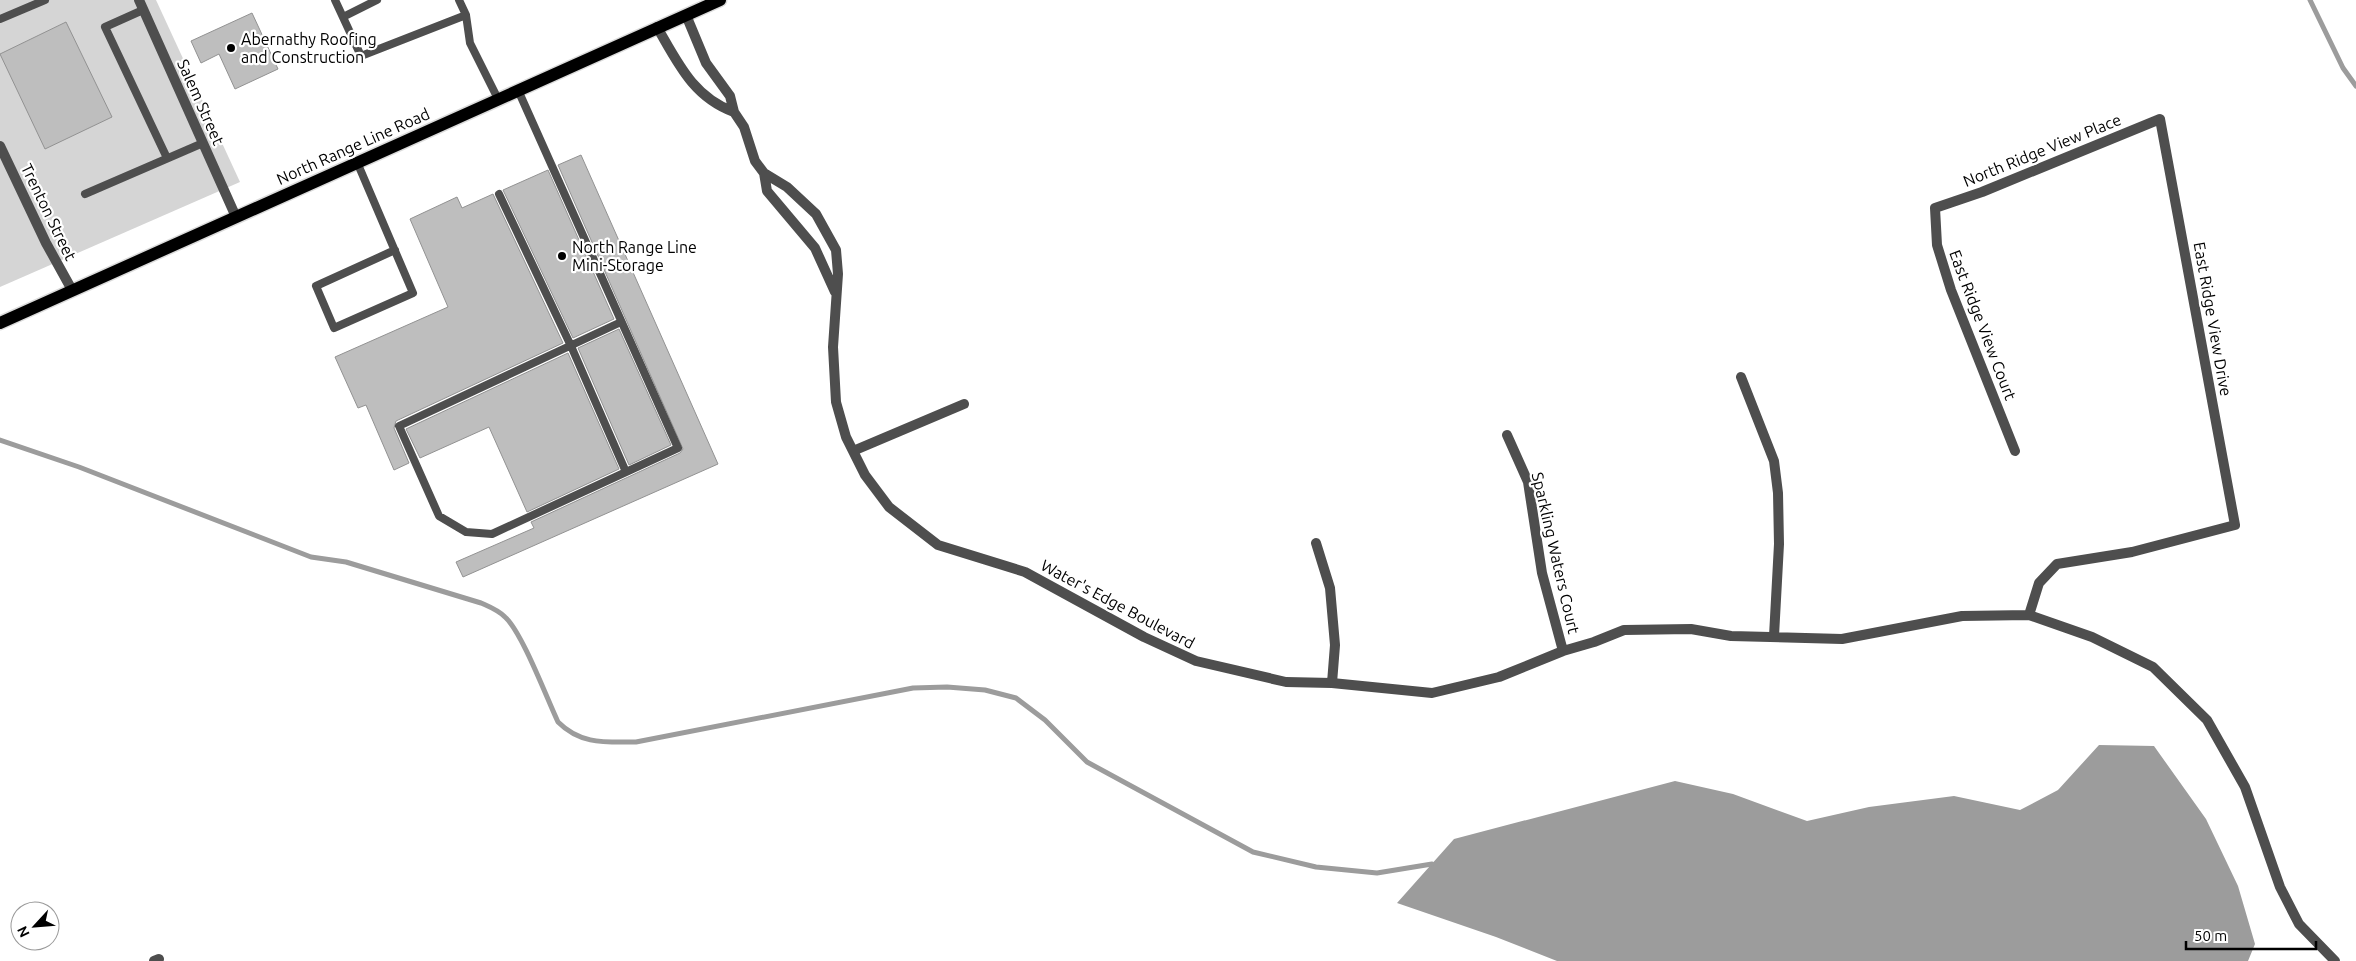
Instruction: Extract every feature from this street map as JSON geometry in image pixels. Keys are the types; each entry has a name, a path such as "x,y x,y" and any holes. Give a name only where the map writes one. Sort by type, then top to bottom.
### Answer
{"main road":[{"name":"North Range Line Road","path":"0,323 720,0"}],"street":[{"name":"Salem Street","path":"141,5 236,217"},
{"name":"Water's Edge Boulevard","path":"686,15 706,64 730,96 734,112 744,127 755,161 764,173 787,187 816,214 836,250 838,274 833,347 836,402 846,437 865,475 889,507 938,545 1025,572 1127,628 1196,661 1286,682 1332,683 1432,693 1499,677 1563,651 1594,642 1624,630 1691,629 1731,636 1842,639 1962,616 2029,615"},
{"path":"657,27 686,77 701,94 716,106 734,112"},
{"name":"North Ridge View Place","path":"1935,208 1982,192 2160,119"},
{"name":"East Ridge View Drive","path":"2029,615 2039,583 2057,564 2132,552 2235,525 2160,119"},
{"name":"Trenton Street","path":"0,146 46,243 72,290"},
{"name":"Water's Edge Boulevard","path":"764,173 767,191 815,248 836,293"},
{"name":"East Ridge View Court","path":"1935,208 1937,245 1951,290 2015,451"},
{"path":"1741,378 1774,461 1779,544 1774,636"},
{"path":"853,451 964,404"},
{"name":"Sparkling Waters Court","path":"1507,435 1528,482 1542,573 1563,651"},
{"path":"1316,543 1330,588 1335,645 1332,683"},
{"path":"2029,615 2092,637 2153,667 2207,720 2245,787 2280,887 2295,916 2306,931 2335,961"}],"lane":[{"path":"0,19 45,0"},
{"path":"335,0 361,56 466,15"},
{"path":"343,17 377,0"},
{"path":"459,0 466,15 470,43 498,99"},
{"path":"141,5 105,27 167,158"},
{"path":"518,90 622,322 678,448 492,534 466,532 439,516 399,426 622,322"},
{"path":"85,194 203,143"},
{"path":"357,162 395,250 413,293 334,328 316,286 395,250"},
{"path":"500,194 571,346 626,472"}],"shaded area":[{"path":"0,0 156,0 240,182 0,287"},
{"path":"2099,745 2154,746 2206,819 2238,886 2255,944 2248,961 1557,961 1496,937 1397,903 1454,839 1675,781 1733,794 1807,821 1869,807 1954,796 2020,810 2058,790"}],"building":[{"name":"Abernathy Roofing and Construction","path":"252,13 278,69 235,89 219,54 201,63 191,41"},
{"path":"66,22 112,117 45,149 0,54"},
{"path":"581,155 718,464 463,577 456,562 534,528 531,522 680,453 683,449 558,165"},
{"name":"North Range Line Mini-Storage","path":"548,170 614,319 573,338 503,190"},
{"path":"493,194 563,343 396,421 394,428 409,463 394,470 366,405 358,408 335,357 448,307 410,219 457,197 462,208"},
{"path":"619,329 671,445 629,465 578,348"},
{"path":"568,353 619,469 527,512 489,427 420,458 406,429"}],"waterway":[{"path":"2310,0 2343,68 2356,86"},
{"path":"0,440 79,467 311,557 346,562 481,603 500,612 519,636 558,722 576,735 594,741 636,742 913,688 947,687 985,690 1016,698 1045,720 1087,762 1253,852 1316,867 1377,873 1432,864"}],"place":[{"name":"Abernathy Roofing and Construction","path":"231,48"},
{"name":"North Range Line Mini-Storage","path":"562,256"}]}
